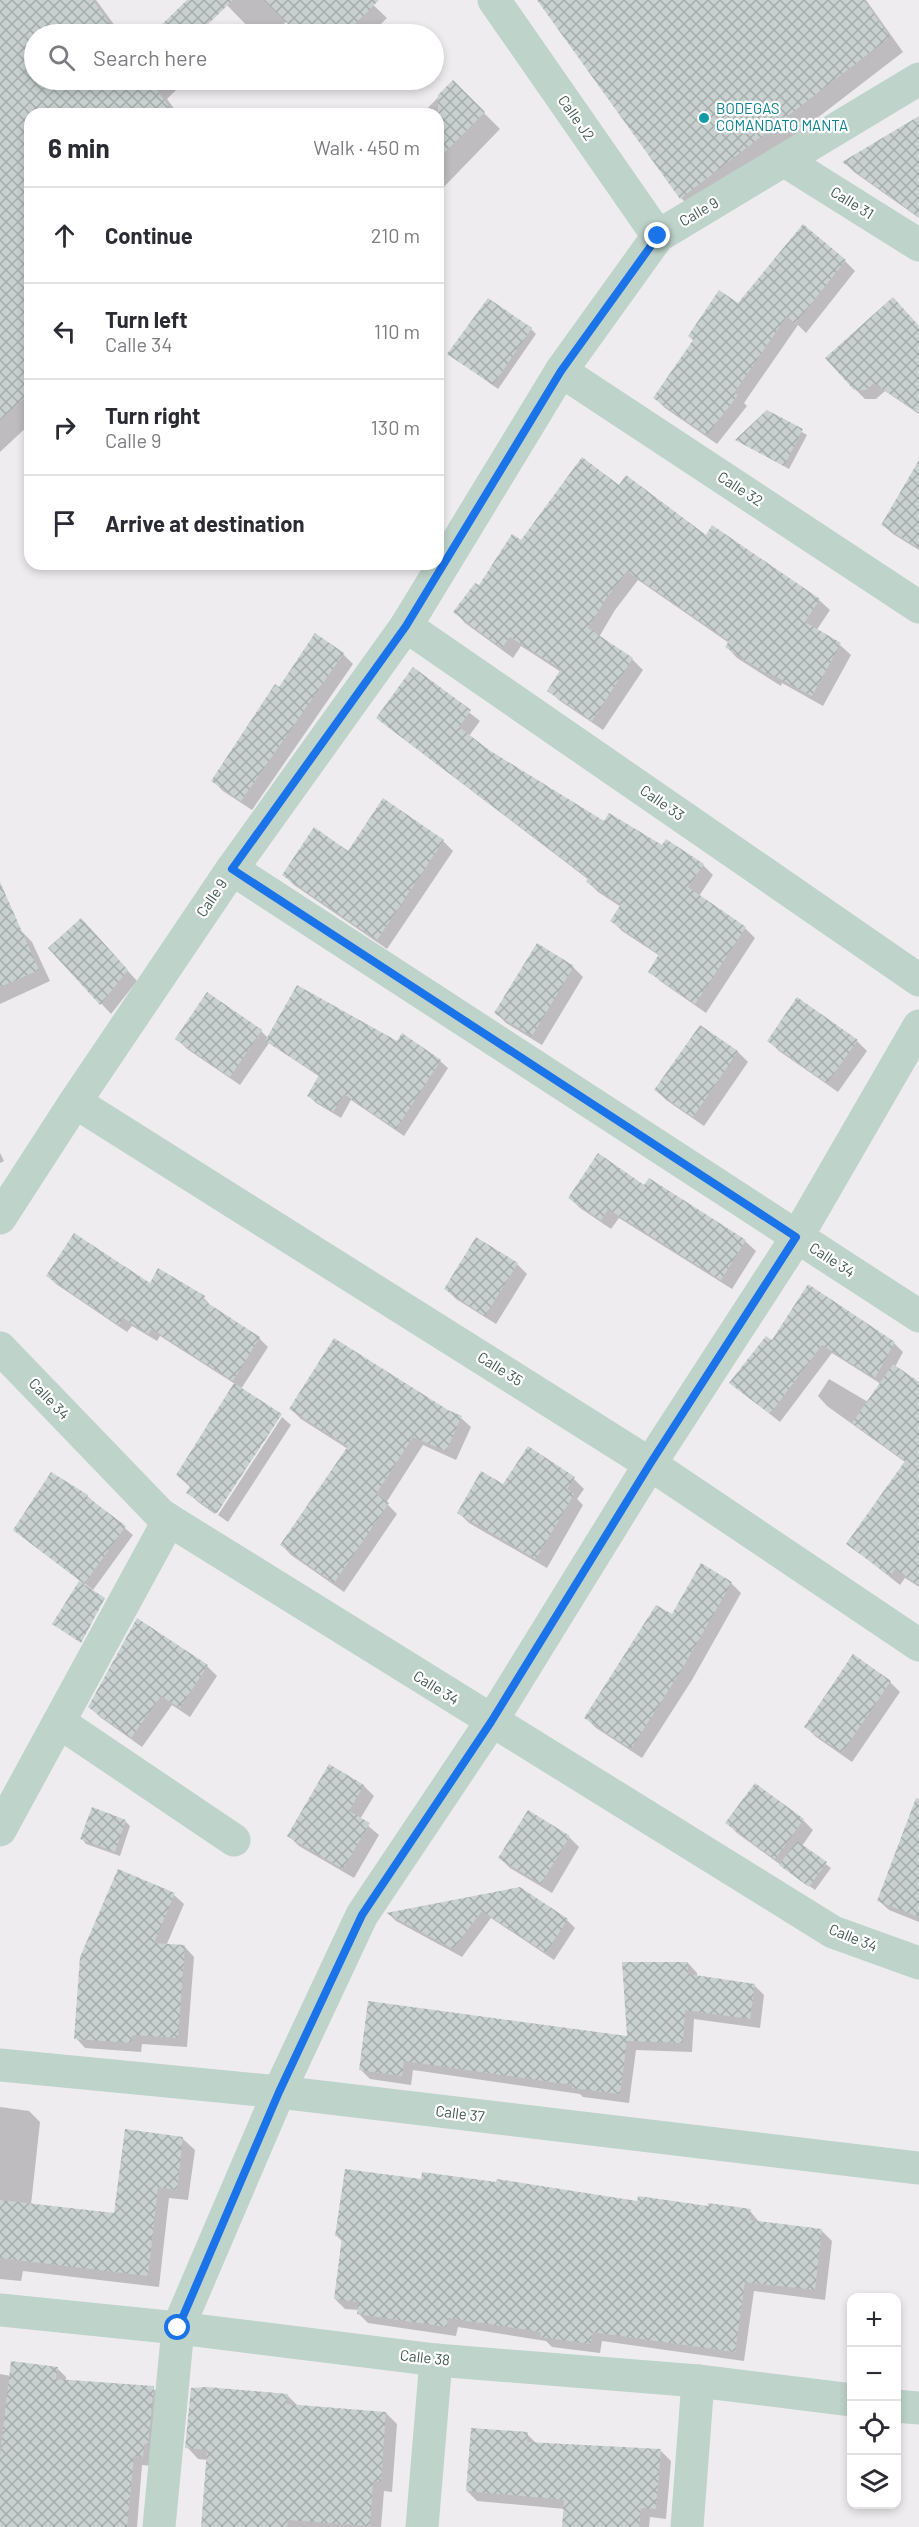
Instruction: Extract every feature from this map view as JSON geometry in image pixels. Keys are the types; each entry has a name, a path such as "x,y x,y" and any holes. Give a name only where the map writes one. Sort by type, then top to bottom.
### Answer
{"street":[{"name":"Calle J2","path":"494,0 658,236"},
{"name":"Calle 9","path":"444,563 561,371 658,236 919,79"},
{"name":"Calle 31","path":"786,161 919,244"},
{"name":"Calle 32","path":"561,371 919,607"},
{"name":"Calle 9","path":"0,1218 232,869 406,626 440,570"},
{"name":"Calle 33","path":"406,626 919,980"},
{"name":"Calle 34","path":"232,869 919,1316"},
{"path":"159,2527 178,2328 279,2092 362,1915 491,1722 650,1464 796,1237 919,1026"},
{"name":"Calle 35","path":"75,1102 650,1464 919,1645"},
{"name":"Calle 34","path":"0,1348 160,1514 491,1722 833,1932 919,1963"},
{"path":"0,1830 169,1520"},
{"path":"59,1722 234,1840"},
{"name":"Calle 37","path":"0,2065 279,2092 919,2168"},
{"name":"Calle 38","path":"0,2310 178,2328 436,2360 698,2381 847,2399"},
{"path":"422,2527 436,2360"},
{"path":"687,2527 698,2381"},
{"path":"901,2406 919,2408"}],"building":[{"path":"0,0 93,0 110,24 24,24 24,90 157,90 170,108 24,108 24,398 0,420"},
{"path":"187,0 233,0 208,24 162,24"},
{"path":"264,0 379,0 355,24 288,24"},
{"name":"BODEGAS COMANDATO MANTA","path":"537,0 864,0 890,37 680,199"},
{"path":"453,80 485,112 444,153 444,108 438,108 438,95"},
{"path":"919,116 919,217 842,162"},
{"path":"803,224 846,260 795,324 787,316 734,393 738,395 707,435 653,398 693,340 688,336 719,290 738,303"},
{"path":"893,297 919,326 919,413 874,383 866,390 854,390 825,358"},
{"path":"488,298 532,328 493,385 447,354"},
{"path":"767,410 803,429 784,466 735,440"},
{"path":"582,457 619,485 626,475 706,535 712,525 820,599 805,622 841,643 812,696 771,674 770,676 725,647 729,641 627,571 588,628 633,658 592,721 547,691 561,669 510,637 502,648 453,612 475,583 479,585 512,534 521,540"},
{"path":"919,460 919,548 881,525"},
{"path":"315,633 344,653 241,801 211,781 275,684 279,687"},
{"path":"413,667 471,710 459,727 489,750 604,821 609,813 662,845 666,839 704,864 688,887 746,927 695,1004 648,972 659,954 610,921 621,904 586,882 588,878 376,718"},
{"path":"383,798 444,840 377,940 282,875 314,827 348,851"},
{"path":"0,882 39,970 0,987"},
{"path":"81,918 128,970 100,1005 48,948"},
{"path":"537,943 574,966 532,1036 494,1013"},
{"path":"297,985 397,1041 402,1033 441,1060 396,1129 344,1094 333,1112 307,1096 319,1075 265,1041"},
{"path":"207,992 262,1030 230,1077 175,1039"},
{"path":"797,997 858,1040 827,1083 767,1041"},
{"path":"700,1025 738,1051 693,1117 654,1090"},
{"path":"598,1153 644,1185 649,1178 746,1240 721,1280 608,1209 601,1220 568,1198"},
{"path":"74,1233 150,1283 158,1268 205,1296 203,1300 260,1337 233,1381 152,1329 148,1334 123,1318 119,1325 46,1276"},
{"path":"476,1237 518,1263 485,1316 444,1289"},
{"path":"808,1284 895,1342 875,1378 822,1345 770,1414 729,1383 766,1336 772,1340"},
{"path":"334,1338 448,1410 462,1416 446,1451 413,1437 376,1494 389,1503 334,1583 280,1545 348,1446 289,1409"},
{"path":"893,1364 919,1382 919,1585 895,1569 890,1576 846,1544 905,1461 852,1423"},
{"path":"234,1383 282,1414 217,1513 186,1493 191,1485 176,1475"},
{"path":"528,1446 575,1477 567,1489 574,1494 536,1559 457,1513 481,1471 503,1484"},
{"path":"51,1472 88,1495 87,1497 126,1526 84,1584 13,1530"},
{"path":"701,1563 732,1582 682,1669 631,1749 584,1718 656,1605 672,1614"},
{"path":"79,1581 105,1598 81,1643 52,1624"},
{"path":"137,1618 208,1665 180,1708 161,1696 131,1738 88,1707"},
{"path":"853,1654 891,1681 842,1753 804,1727"},
{"path":"329,1764 364,1785 349,1811 370,1823 343,1869 287,1836"},
{"path":"755,1783 804,1819 775,1859 725,1823"},
{"path":"916,1798 919,1799 919,1917 877,1901"},
{"path":"92,1807 126,1820 115,1852 80,1839"},
{"path":"528,1810 570,1836 541,1884 498,1858"},
{"path":"797,1841 827,1862 809,1887 779,1865"},
{"path":"118,1869 175,1893 154,1943 185,1945 178,2038 132,2035 132,2043 74,2039 80,1957"},
{"path":"520,1887 568,1919 546,1953 482,1911 453,1949 386,1913"},
{"path":"622,1962 688,1962 688,1974 755,1984 750,2019 685,2010 683,2043 627,2041 620,2094 404,2061 402,2076 359,2070 368,2001 627,2036"},
{"path":"125,2129 183,2137 177,2190 158,2187 148,2276 0,2258 0,2200 114,2213"},
{"path":"345,2169 421,2179 422,2172 496,2182 497,2179 637,2201 638,2196 708,2206 708,2203 751,2209 750,2220 822,2229 815,2290 745,2282 735,2352 592,2332 591,2344 540,2337 541,2332 448,2318 447,2327 357,2314 358,2302 334,2299 342,2237 335,2236"},
{"path":"11,2361 58,2367 56,2379 154,2386 148,2445 144,2444 143,2457 134,2456 127,2527 0,2527 0,2455"},
{"path":"207,2387 288,2394 287,2404 386,2412 381,2481 373,2481 370,2526 288,2520 287,2527 201,2527 207,2450 185,2448 191,2388"},
{"path":"471,2428 528,2432 527,2442 661,2449 656,2509 641,2508 639,2527 562,2527 564,2500 466,2491"}],"place":[{"name":"BODEGAS COMANDATO MANTA","path":"704,118"}],"route":[{"path":"178,2328 279,2092 362,1915 491,1722 650,1464 796,1237 232,869 406,626 561,371 658,236"}]}
